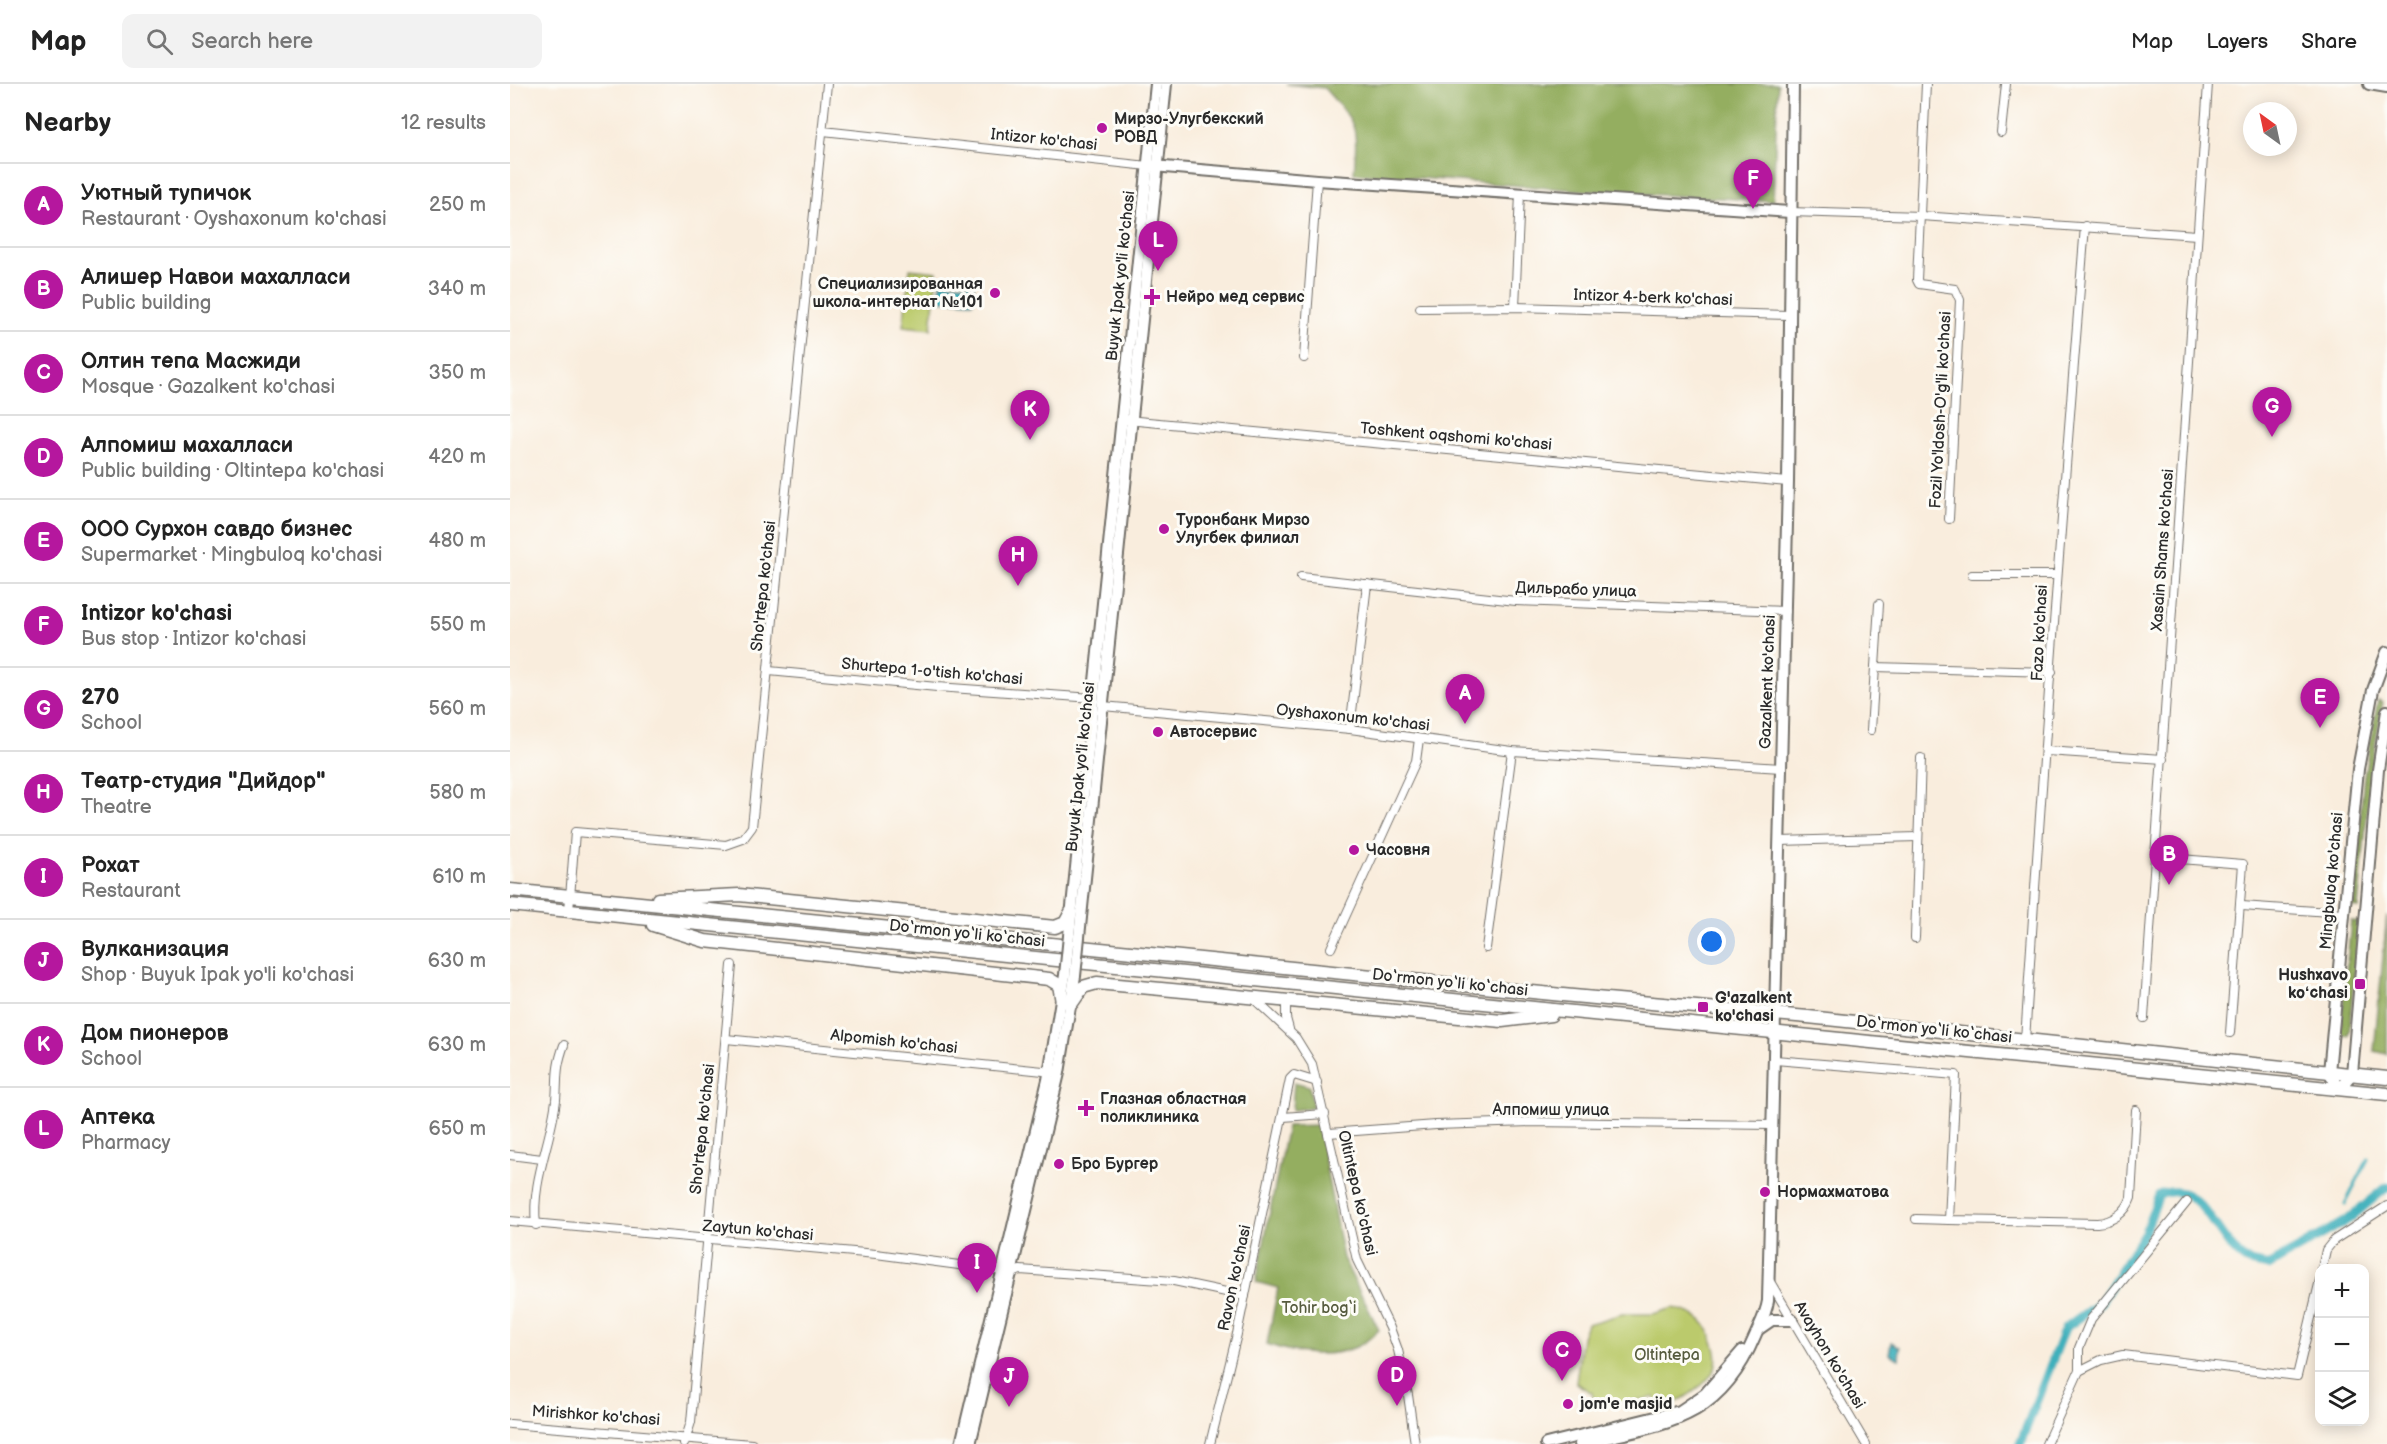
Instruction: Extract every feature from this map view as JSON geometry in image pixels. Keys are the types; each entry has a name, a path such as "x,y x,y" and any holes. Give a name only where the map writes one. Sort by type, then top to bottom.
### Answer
{"main road":[{"name":"Buyuk Ipak yo'li ko'chasi","path":"1153,166 1156,84"},
{"name":"Buyuk Ipak yo'li ko'chasi","path":"970,1444 1054,1072 1067,1002 1153,166 1166,84"},
{"name":"Gazalkent ko'chasi","path":"1769,1280 1786,611 1793,84"},
{"path":"2369,84 2387,87"},
{"name":"Intizor ko'chasi","path":"1153,166 1317,180 1790,212"},
{"name":"Mingbuloq ko'chasi","path":"2329,1072 2358,769 2376,682 2387,652"},
{"path":"2376,682 2387,685"},
{"name":"Buyuk Ipak yo'li ko'chasi","path":"1074,937 1071,912 1098,702"},
{"path":"2329,1072 2339,1089 2352,1074 2377,777 2387,711"},
{"name":"Do‘rmon yo‘li ko‘chasi","path":"510,890 1776,1014 2386,1078"},
{"path":"624,902 739,895 1054,927 1065,923 1071,912"},
{"name":"Do‘rmon yo‘li ko‘chasi","path":"510,905 2385,1094"},
{"path":"2344,913 2365,915"},
{"path":"623,916 705,941 1049,979 1059,985 1067,1002 1083,987 1097,983 1502,1021 1573,1012"},
{"name":"Buyuk Ipak yo'li ko'chasi","path":"961,1444 1008,1272"},
{"path":"1755,1334 1767,1308 1769,1280"},
{"path":"1546,1444 1593,1437 1687,1407 1716,1383 1755,1334 1772,1320 1792,1320"},
{"path":"1580,1444 1593,1437"}],"street":[{"name":"Sho'rtepa ko'chasi","path":"569,911 575,832 726,845 735,844 747,836 754,822 827,84"},
{"name":"Fozil Yo'ldosh-O'g'li ko'chasi","path":"1926,84 1917,280 1919,284 1955,289 1960,300 1948,519"},
{"path":"2001,132 2006,84"},
{"name":"Xasain Shams ko'chasi","path":"2144,1018 2208,84"},
{"name":"Intizor ko'chasi","path":"823,131 1153,166"},
{"path":"1304,358 1317,180"},
{"path":"1515,307 1520,194"},
{"name":"Intizor ko'chasi","path":"1790,212 1921,216 2197,235"},
{"name":"Fazo ko'chasi","path":"2025,1041 2057,575 2085,226"},
{"name":"Intizor 4-berk ko'chasi","path":"1420,308 1515,307 1789,315"},
{"name":"Toshkent oqshomi ko'chasi","path":"1127,420 1788,482"},
{"path":"1972,575 2057,575"},
{"name":"Дильрабо улица","path":"1301,577 1516,601 1786,611"},
{"path":"1350,729 1367,584"},
{"path":"1871,730 1879,604"},
{"path":"1875,667 2052,672"},
{"name":"Shurtepa 1-o'tish ko'chasi","path":"769,671 1098,702"},
{"name":"Oyshaxonum ko'chasi","path":"1098,702 1350,729 1512,751 1781,768"},
{"path":"1331,948 1416,760 1419,739"},
{"path":"1486,948 1512,751"},
{"path":"2046,751 2163,759"},
{"path":"1915,938 1921,758"},
{"path":"1780,841 1917,837"},
{"path":"2155,857 2243,864 2242,906 2230,1033"},
{"path":"2242,906 2344,913"},
{"name":"Sho'rtepa ko'chasi","path":"685,1441 690,1422 732,965"},
{"name":"Oltintepa ko'chasi","path":"1254,999 1292,1033 1308,1056 1325,1114 1357,1260 1390,1328 1398,1350 1408,1395 1414,1444"},
{"path":"1287,1002 1286,1021 1292,1033"},
{"name":"Alpomish ko'chasi","path":"726,1039 1054,1072"},
{"path":"536,1225 534,1210 542,1159 556,1101 556,1067 564,1045"},
{"path":"1775,1060 1956,1075 1949,1220"},
{"name":"Ravon ko'chasi","path":"1210,1444 1245,1296 1291,1076 1317,1082"},
{"path":"1916,1219 2097,1223 2115,1218 2129,1203 2136,1110"},
{"path":"1283,1117 1325,1114"},
{"name":"Алпомиш улица","path":"1329,1132 1531,1122 1773,1125"},
{"path":"510,1155 542,1159"},
{"path":"2046,1444 2079,1371 2079,1348 2091,1319 2187,1202"},
{"path":"2323,1264 2326,1250 2334,1240 2387,1206"},
{"name":"Zaytun ko'chasi","path":"510,1221 908,1258 1008,1272 1020,1270 1174,1281 1245,1296"},
{"name":"Avayhon ko'chasi","path":"1769,1280 1866,1444"},
{"path":"2079,1371 2101,1360 2123,1355 2297,1376 2315,1297"},
{"name":"Mirishkor ko'chasi","path":"510,1424 685,1441 752,1444"}],"green space":[{"path":"1286,84 1778,84 1773,201 1590,191 1354,173 1355,134 1343,110 1324,88"},
{"path":"910,269 937,272 931,329 903,326"},
{"path":"2378,700 2383,702 2372,763 2358,908 2352,907 2364,776"},
{"path":"2387,915 2387,1054 2374,1051"},
{"path":"2351,921 2359,922 2349,1035 2340,1035"},
{"path":"1294,1082 1309,1086 1313,1108 1292,1110"},
{"name":"Tohir bog‘i","path":"1318,1125 1343,1258 1379,1330 1359,1346 1346,1351 1312,1354 1267,1344 1278,1288 1256,1282 1287,1126"},
{"name":"Oltintepa","path":"1673,1308 1692,1314 1701,1320 1714,1344 1717,1356 1715,1368 1698,1388 1657,1413 1655,1397 1608,1405 1593,1398 1592,1393 1576,1383 1582,1337 1587,1324 1622,1314 1653,1314"}],"water":[{"path":"941,283 974,285 973,302 939,300"},
{"path":"1891,1342 1900,1347 1899,1359 1889,1354"}],"waterway":[{"path":"2345,1204 2368,1159"},
{"path":"2020,1444 2065,1328 2101,1302 2145,1232 2159,1195 2175,1192 2188,1195 2209,1215 2238,1254 2250,1262 2268,1266 2349,1219 2387,1187"}],"place":[{"name":"Мирзо-Улугбекский РОВД","path":"1102,128"},
{"name":"Intizor ko'chasi","path":"1753,209"},
{"name":"Аптека","path":"1158,271"},
{"name":"Специализированная школа-интернат №101","path":"995,293"},
{"name":"Нейро мед сервис","path":"1152,297"},
{"name":"270","path":"2272,437"},
{"name":"Дом пионеров","path":"1030,440"},
{"name":"Туронбанк Мирзо Улугбек филиал","path":"1164,529"},
{"name":"Театр-студия \"Дийдор\"","path":"1018,586"},
{"name":"Уютный тупичок","path":"1465,724"},
{"name":"ООО Сурхон савдо бизнес","path":"2320,728"},
{"name":"Автосервис","path":"1158,732"},
{"name":"Часовня","path":"1354,850"},
{"name":"Алишер Навои махалласи","path":"2169,885"},
{"name":"Hushxavo koʻchasi","path":"2360,984"},
{"name":"G'azalkent ko'chasi","path":"1703,1007"},
{"name":"Глазная областная поликлиника","path":"1086,1108"},
{"name":"Бро Бургер","path":"1059,1164"},
{"name":"Нормахматова","path":"1765,1192"},
{"name":"Рохат","path":"977,1293"},
{"name":"Олтин тепа Масжиди","path":"1562,1381"},
{"name":"jom'e masjid","path":"1568,1404"},
{"name":"Алпомиш махалласи","path":"1397,1406"},
{"name":"Вулканизация","path":"1009,1407"}]}
